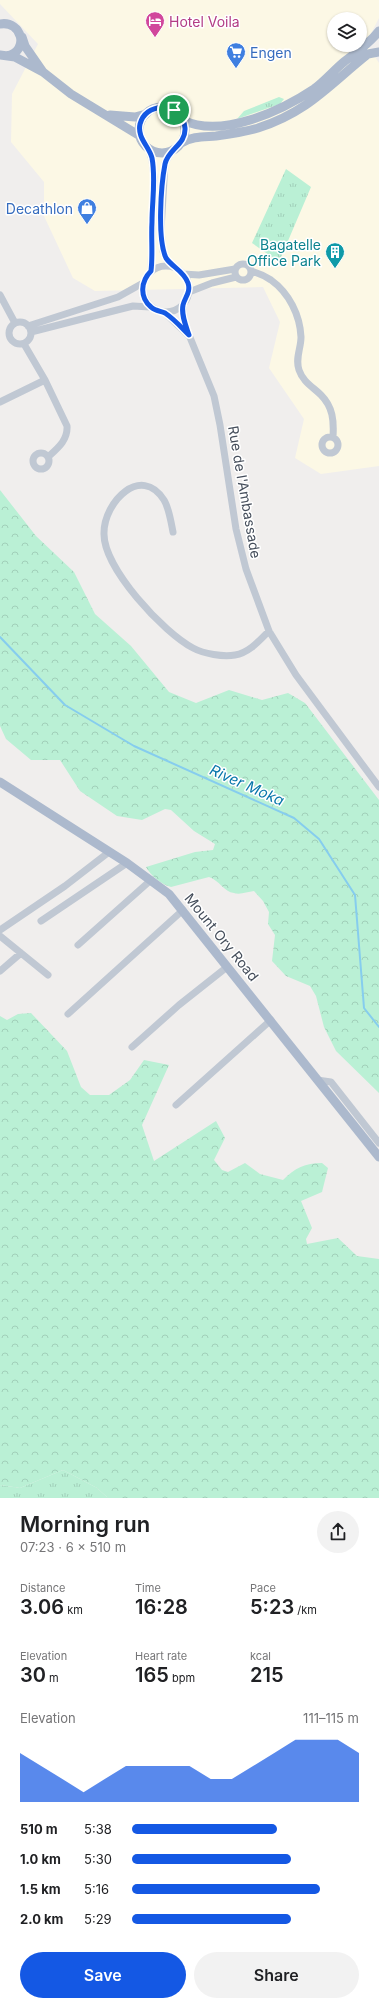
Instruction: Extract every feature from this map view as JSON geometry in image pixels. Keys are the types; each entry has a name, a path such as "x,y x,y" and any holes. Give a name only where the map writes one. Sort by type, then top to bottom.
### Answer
{"main road":[{"path":"1,23 16,28 22,37 25,46 43,72"},
{"path":"183,120 200,126 216,126 238,122 268,113 315,88 345,61 364,47 379,31"},
{"path":"3,55 11,55 19,48 22,37"},
{"path":"3,55 15,57 43,72 71,94 140,136 148,147 159,152 172,150 189,138 236,133 256,128 287,116 318,98 368,54 379,52"},
{"path":"103,113 126,117 146,114 157,108 168,108 179,114 183,120 185,132 181,143"},
{"path":"140,136 140,124 146,114"},
{"name":"Mount Ory Road","path":"0,782 127,863 169,894 379,1157"}],"street":[{"path":"30,329 118,297 143,283 151,271 154,177 152,160 148,147"},
{"path":"164,312 171,312 183,305 189,292 188,281 168,260 162,243 162,195 165,163 172,150"},
{"path":"189,292 236,273 239,265 244,264 249,266 251,271 270,279 282,290 292,303 301,338 297,357 299,370 311,388 321,395 329,406 334,420 333,437"},
{"path":"151,271 164,266 180,272 199,275 236,273"},
{"path":"236,273 241,280 246,280 250,276 251,271"},
{"path":"143,283 143,296 150,307"},
{"path":"0,295 15,323"},
{"name":"Rue de l'Ambassade","path":"183,305 184,320 189,335 214,396 236,529 246,569 269,631 296,675 379,787"},
{"path":"30,329 133,306 150,307 164,312 178,323 189,335"},
{"path":"22,322 30,329 30,340 24,344 16,344 9,336 10,329 15,323 22,322"},
{"path":"24,344 45,380 68,426 68,433 64,442 48,457"},
{"path":"0,402 45,380"},
{"path":"173,532 165,500 154,489 144,486 127,488 110,508 104,526 104,535 111,558 118,573 134,595 168,628 194,648 216,655 236,655 250,649 269,631"},
{"path":"0,930 64,886 109,852"},
{"path":"41,922 127,863"},
{"path":"78,945 151,880"},
{"path":"68,1014 183,910"},
{"path":"0,936 48,975"},
{"path":"0,971 21,953"},
{"path":"132,1047 227,967"},
{"path":"176,1105 271,1020"},
{"path":"317,1080 331,1082 379,1143"}],"shaded area":[{"path":"0,0 379,0 379,18 367,41 367,12 327,12 327,52 367,52 367,45 379,63 379,466 321,474 295,458 304,419 269,368 280,322 263,287 95,291 73,278 44,216 44,182 11,142 12,94 38,44 0,4"}],"green space":[{"path":"279,97 284,99 280,104 237,119 244,111"},
{"path":"286,169 311,187 279,262 252,243"},
{"path":"0,490 36,536 74,572 95,614 131,646 169,692 196,703 229,690 262,700 288,693 305,703 379,800 379,1093 336,1051 324,1027 316,996 310,986 286,976 272,961 275,935 268,924 269,912 263,901 254,891 239,894 230,892 209,877 171,887 157,879 146,867 195,852 213,850 215,844 194,831 171,810 165,809 142,820 117,816 80,791 60,760 31,760 6,739 0,726"},
{"path":"31,1013 67,1051 81,1087 90,1095 109,1095 130,1080 144,1060 169,1065 142,1125 154,1161 216,1121 225,1138 214,1160 222,1170 228,1172 245,1163 260,1174 283,1180 296,1169 305,1165 322,1163 328,1168 322,1192 301,1201 312,1228 306,1239 307,1244 338,1238 357,1256 379,1259 379,1498 108,1498 97,1488 63,1470 20,1488 0,1485 0,1016 7,1020 18,1014"},
{"path":"63,1470 97,1488 108,1498 0,1498 0,1485 20,1488"}],"waterway":[{"name":"River Moka","path":"0,637 65,705 134,746 294,818 319,839 355,895 364,1008 379,1027"}],"place":[{"name":"Hotel Voila","path":"155,38"},
{"name":"Engen","path":"236,69"},
{"name":"Decathlon","path":"87,225"},
{"name":"Bagatelle Office Park","path":"335,269"}],"route":[{"path":"163,107 174,110 183,120 185,132 181,143 172,150 165,163 161,230 163,251 168,260 183,274 188,281 189,292 183,305 184,320 189,335 178,323 164,312 157,311 150,307 143,296 142,289 145,278 151,271 154,177 150,150 140,136 140,124 146,114 151,110 163,107"}]}
